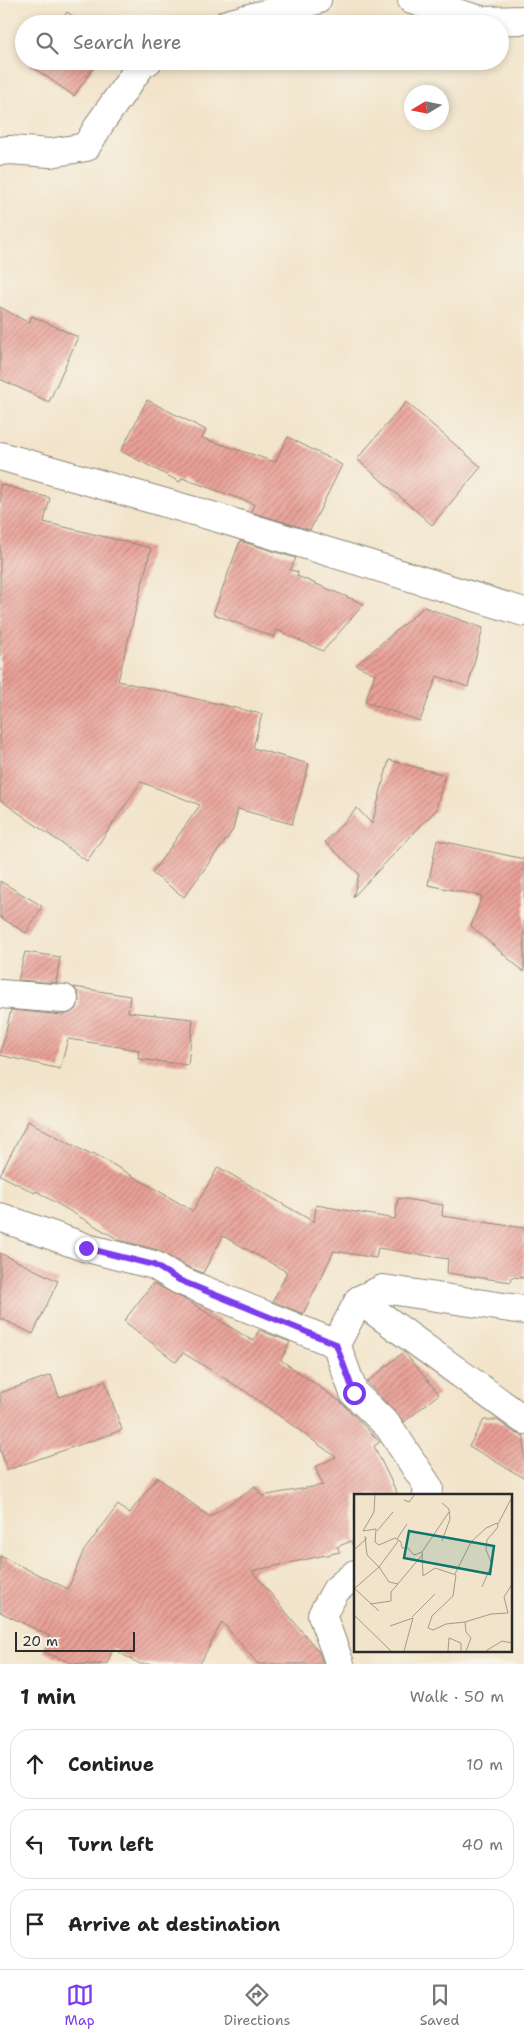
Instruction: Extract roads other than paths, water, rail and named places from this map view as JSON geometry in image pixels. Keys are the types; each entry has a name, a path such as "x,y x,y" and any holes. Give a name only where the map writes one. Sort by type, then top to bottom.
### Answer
{"street":[{"path":"261,15 317,0"},
{"path":"412,0 463,15"},
{"path":"509,20 524,20"},
{"path":"0,151 50,153 86,147 138,70"},
{"path":"0,456 215,517 524,612"},
{"path":"0,994 64,999"},
{"path":"0,1216 86,1248 154,1265 179,1280 336,1344 354,1393 389,1427 429,1488 426,1494"},
{"path":"336,1344 359,1300 382,1289 524,1310"},
{"path":"359,1300 524,1420"},
{"path":"340,1664 322,1615 336,1590 354,1575"}]}
